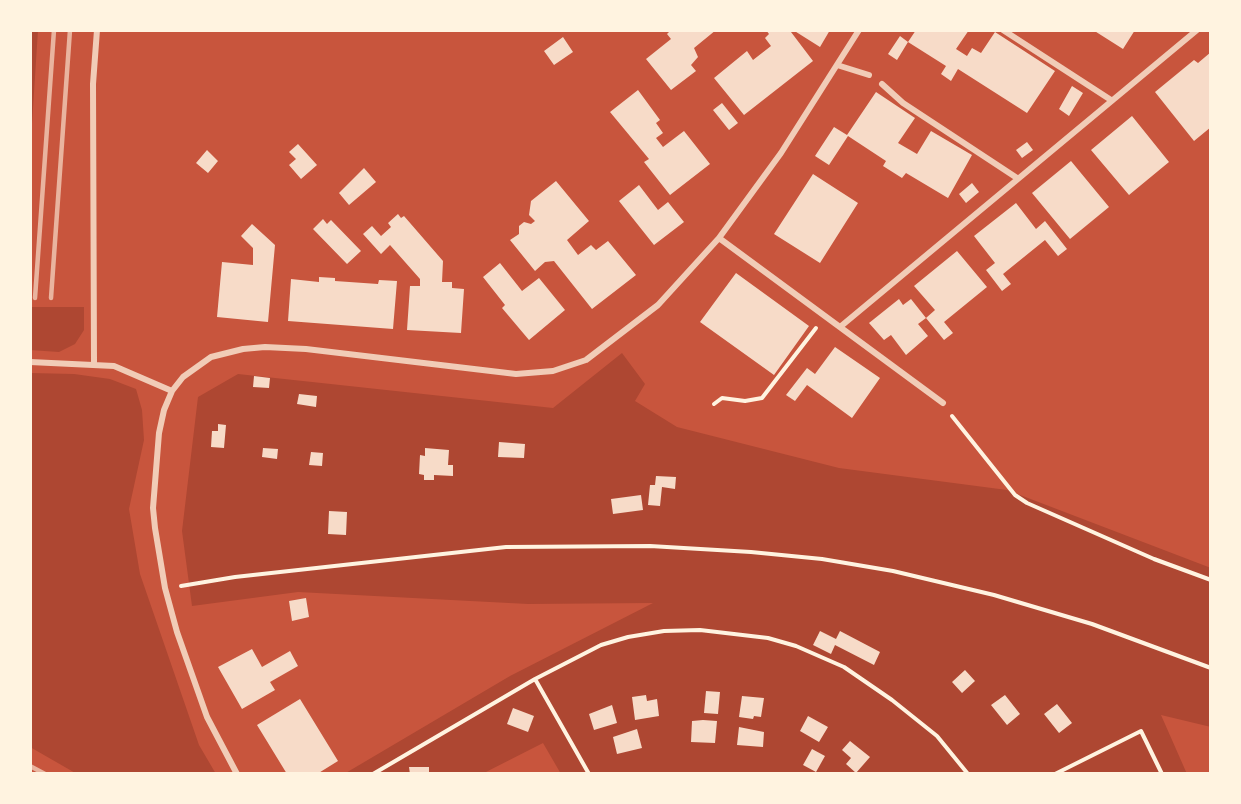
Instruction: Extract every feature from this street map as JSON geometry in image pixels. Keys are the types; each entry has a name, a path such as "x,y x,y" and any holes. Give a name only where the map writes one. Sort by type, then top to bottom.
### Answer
{"street":[{"path":"94,364 93,84 97,30"},
{"path":"237,774 204,708 177,632 165,588 153,508 159,433 164,411 172,391 183,377 211,357 243,349 266,347 306,349 516,374 553,371 586,360 658,305 719,238 781,153 860,30"},
{"path":"1003,30 1111,100"},
{"path":"840,327 1197,30"},
{"path":"837,65 869,75"},
{"path":"882,84 903,103 1017,178"},
{"path":"719,238 943,403"},
{"path":"30,362 114,366 172,391"}],"path":[{"path":"714,404 722,398 745,401 762,398 826,316"},
{"path":"943,403 1015,495 1027,503 1154,559 1211,580"},
{"path":"165,588 235,577 506,547 650,546 751,552 822,559 893,571 994,595 1092,624 1211,668"},
{"path":"373,774 535,679 601,645 628,637 700,630 768,638 821,656 868,682 937,736 968,774"},
{"path":"535,679 589,774"},
{"path":"1055,774 1141,731 1162,774"}],"shaded area":[{"path":"30,30 38,30 30,155"},
{"path":"30,307 84,307 84,330 75,344 59,352 30,350"},
{"path":"622,353 645,384 635,401 677,427 839,468 1007,490 1211,568 1211,727 1161,715 1187,774 561,774 543,743 482,774 344,774 510,676 653,603 528,604 298,592 192,606 182,531 198,397 238,374 553,408"},
{"path":"30,373 74,374 110,379 136,389 142,410 144,440 129,509 140,574 199,745 216,774 77,774 30,747"}],"building":[{"path":"671,30 716,30 694,48 698,57 691,65 696,71 671,90 646,59 671,39 667,34"},
{"path":"766,30 791,32 813,61 744,115 714,78 747,51 753,60 771,46 765,38 769,34"},
{"path":"793,30 830,30 820,47"},
{"path":"916,30 969,30 956,49 967,56 972,48 981,53 995,32 1055,71 1027,113 958,69 951,81 941,74 946,66 908,42"},
{"path":"1093,30 1135,30 1123,49"},
{"path":"900,36 908,42 897,60 888,54"},
{"path":"563,37 573,52 554,65 544,51"},
{"path":"1211,52 1211,127 1194,141 1155,92 1194,60 1198,63"},
{"path":"1072,86 1083,93 1069,116 1059,109"},
{"path":"638,90 660,120 656,123 663,133 656,138 663,147 684,131 710,164 670,195 644,162 649,159 610,112"},
{"path":"876,92 915,118 898,143 917,154 931,131 972,155 948,198 906,173 902,178 883,166 886,161 848,136 829,165 815,156 834,127 847,135"},
{"path":"722,103 738,123 729,130 713,110"},
{"path":"1132,116 1169,162 1129,195 1091,150"},
{"path":"1027,142 1033,150 1022,158 1016,150"},
{"path":"298,144 317,165 301,179 289,165 296,159 289,152"},
{"path":"207,150 218,161 208,173 196,163"},
{"path":"1071,161 1109,207 1070,239 1032,193"},
{"path":"364,168 376,182 349,205 339,193"},
{"path":"813,174 858,203 820,263 774,234"},
{"path":"556,181 589,221 567,240 578,255 591,245 596,250 608,241 636,275 592,309 554,261 545,262 535,271 510,240 519,234 519,226 524,222 531,224 535,221 529,215 531,201"},
{"path":"972,183 979,192 966,203 959,194"},
{"path":"639,185 658,210 668,202 684,222 654,245 619,201"},
{"path":"1016,203 1036,229 1045,221 1067,249 1058,256 1045,240 1003,274 1011,284 1002,291 986,270 995,263 974,236"},
{"path":"398,214 401,218 404,216 443,261 442,282 452,282 452,288 464,289 461,333 407,330 410,286 420,286 420,279 390,245 381,254 363,234 372,226 381,236 391,227 388,223"},
{"path":"323,219 327,224 331,220 361,251 347,264 313,229"},
{"path":"252,224 275,245 268,322 217,317 222,262 253,265 253,248 241,236"},
{"path":"957,251 987,287 944,322 953,333 944,340 926,318 935,310 914,286"},
{"path":"500,263 522,291 539,278 565,310 529,340 502,308 505,305 483,277"},
{"path":"736,273 809,326 774,375 700,322"},
{"path":"319,277 335,278 335,281 378,284 379,280 397,281 393,329 288,321 291,279 319,282"},
{"path":"899,299 903,305 911,299 926,318 918,324 928,336 906,355 891,335 884,340 869,323"},
{"path":"835,347 880,378 852,418 807,385 795,401 786,395 807,368 815,374"},
{"path":"254,376 270,378 269,388 253,387"},
{"path":"299,394 317,396 316,407 297,404"},
{"path":"218,424 226,425 224,448 211,447 212,431 218,431"},
{"path":"499,442 525,444 524,458 498,457"},
{"path":"263,448 278,449 277,459 262,457"},
{"path":"425,448 449,450 448,465 453,465 453,476 434,475 434,480 424,480 424,475 419,474 420,455 425,456"},
{"path":"311,452 323,453 322,466 309,465"},
{"path":"656,476 676,477 675,489 662,487 660,506 648,505 650,485 655,485"},
{"path":"641,495 643,510 613,514 611,499"},
{"path":"329,511 347,512 346,535 328,534"},
{"path":"306,598 309,617 292,621 289,601"},
{"path":"820,631 836,639 840,631 880,652 874,665 835,645 831,654 813,645"},
{"path":"252,649 262,667 290,651 298,666 270,682 275,690 242,709 218,667"},
{"path":"965,670 975,681 962,693 952,682"},
{"path":"706,691 720,692 718,714 704,713"},
{"path":"646,695 647,701 657,699 659,716 635,720 632,697"},
{"path":"1005,695 1020,714 1007,725 991,705"},
{"path":"742,696 764,698 761,717 754,716 753,719 739,717"},
{"path":"300,699 338,761 317,774 287,774 257,725"},
{"path":"1057,704 1072,723 1059,733 1044,714"},
{"path":"612,705 617,723 594,730 589,714"},
{"path":"513,708 534,716 528,732 507,724"},
{"path":"808,716 828,727 819,742 800,731"},
{"path":"692,721 717,721 715,743 691,742"},
{"path":"739,727 764,732 763,747 737,745"},
{"path":"637,729 642,748 617,754 613,737"},
{"path":"850,741 870,757 856,773 846,764 851,758 842,750"},
{"path":"812,749 825,756 816,772 803,765"},
{"path":"409,767 429,767 429,774 410,774"}],"railway":[{"path":"35,298 54,30"},
{"path":"51,298 70,30"},
{"path":"30,766 45,774"}]}
